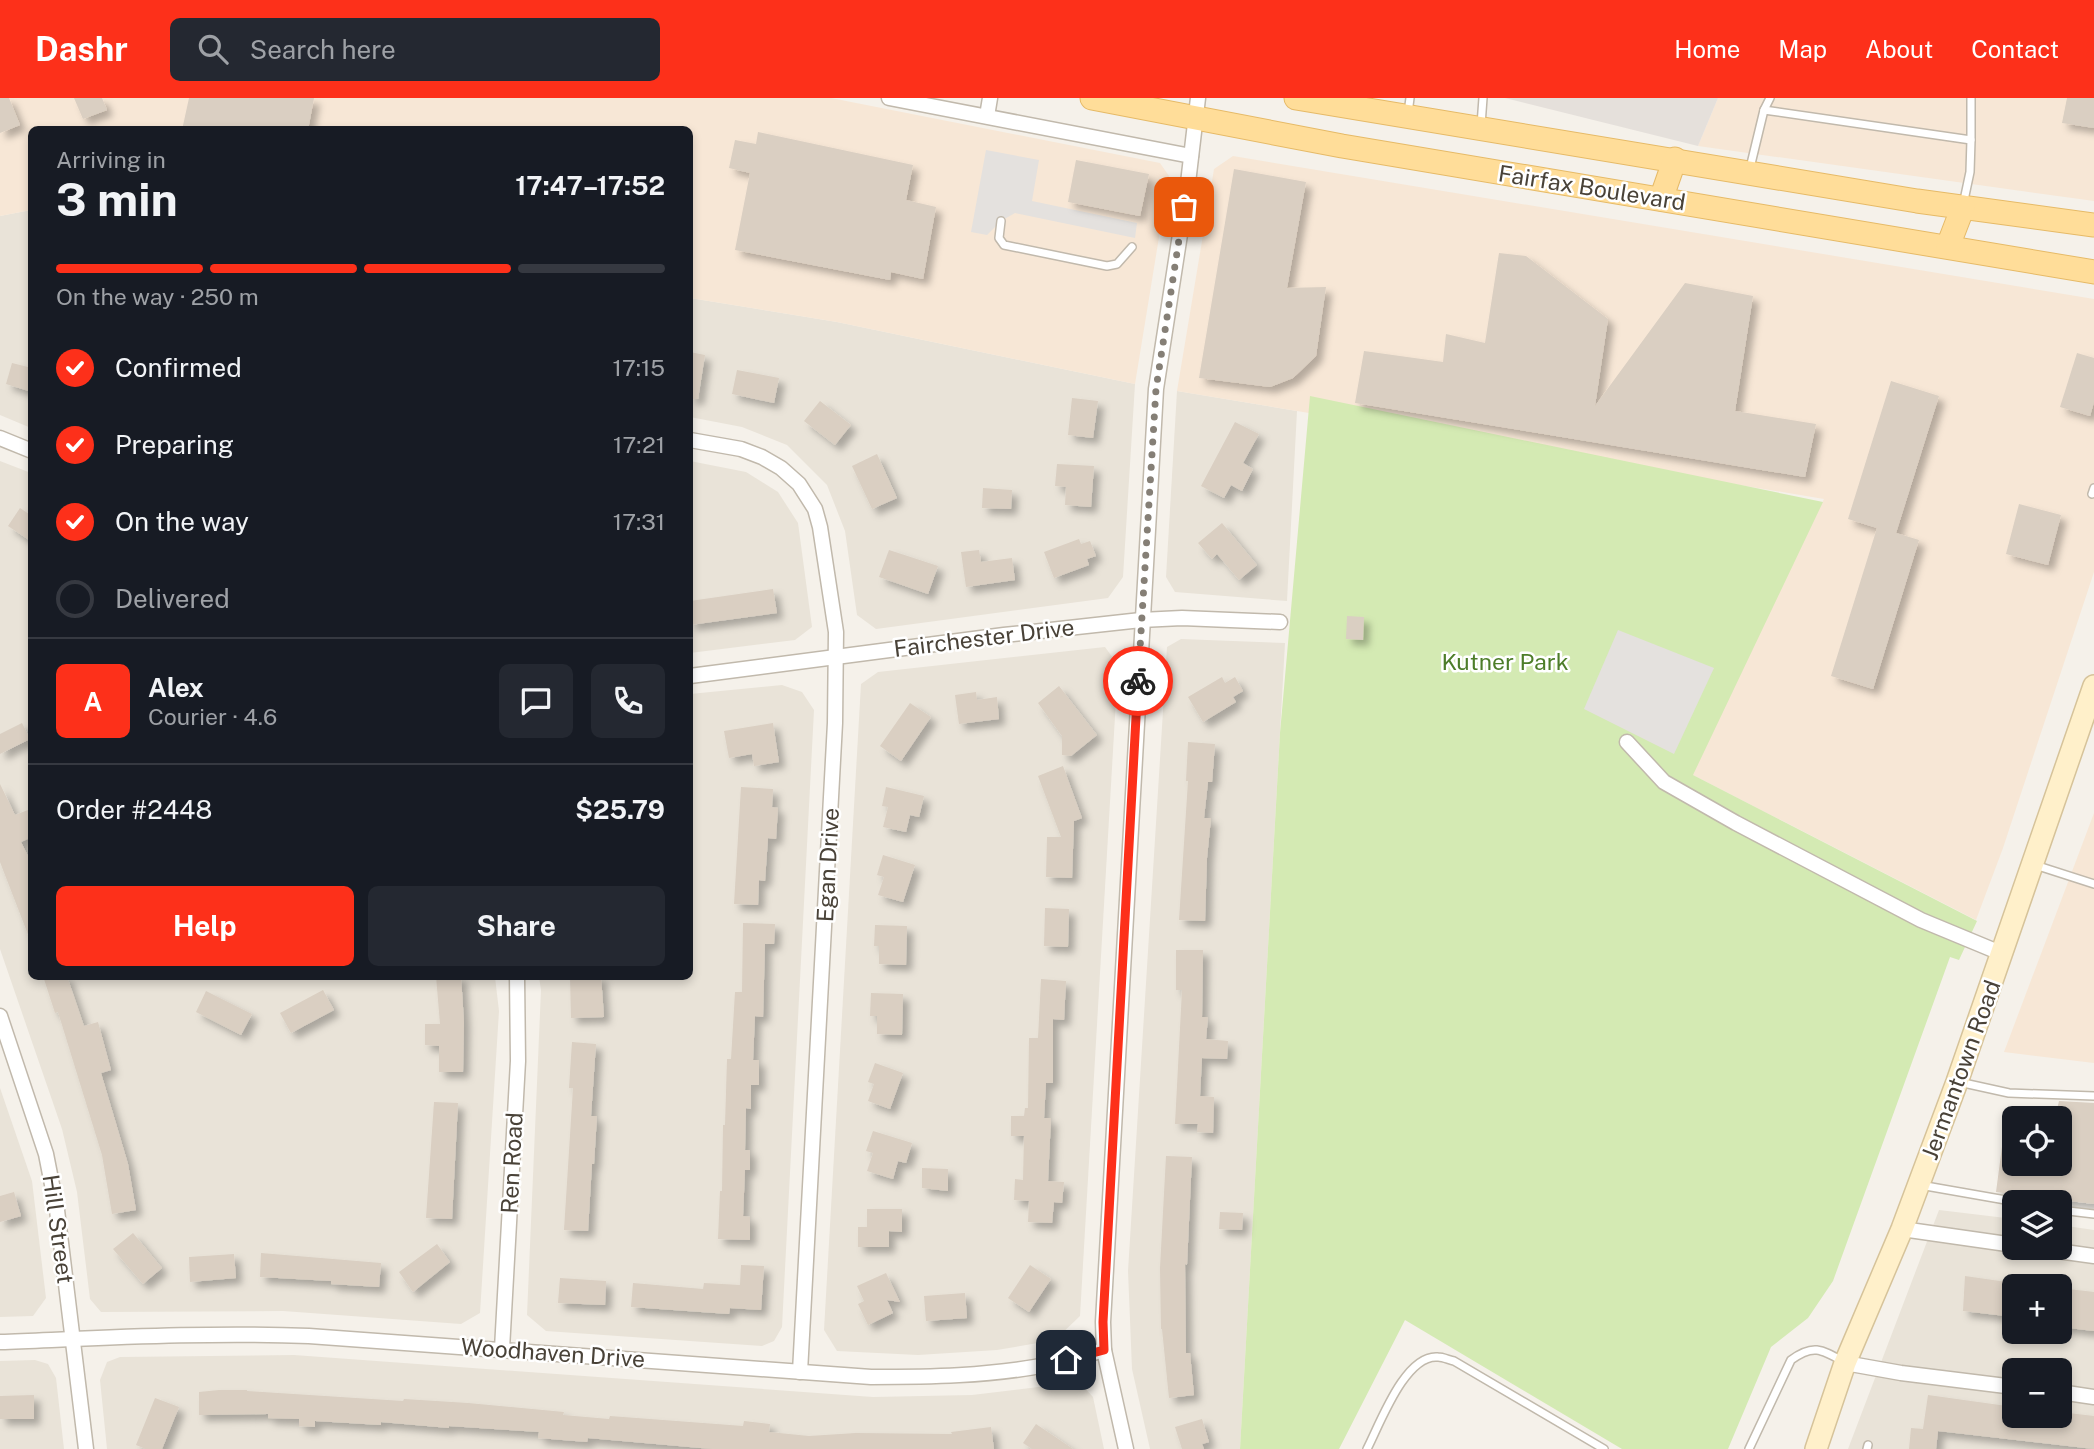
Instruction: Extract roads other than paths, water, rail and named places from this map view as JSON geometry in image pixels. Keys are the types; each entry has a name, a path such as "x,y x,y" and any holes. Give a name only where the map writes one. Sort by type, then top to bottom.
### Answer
{"main road":[{"name":"Fairfax Boulevard","path":"1092,98 1197,108 1661,199 2094,272"},
{"name":"Fairfax Boulevard","path":"1297,98 1409,107 1481,129 1963,207 2094,225"},
{"path":"1661,199 1675,159"},
{"path":"1948,246 1963,207"},
{"name":"Jermantown Road","path":"1816,1449 1845,1363 1902,1228 1957,1082 2094,686"}],"street":[{"path":"889,98 1191,156"},
{"path":"987,116 990,98"},
{"path":"1126,1449 1104,1350 1103,1322 1156,389 1197,108"},
{"path":"0,438 28,449"},
{"name":"Egan Drive","path":"693,441 741,449 762,457 781,468 799,484 810,499 820,527 836,632 835,723 800,1372"},
{"name":"Fairchester Drive","path":"693,676 1141,620 1182,618 1280,622"},
{"path":"1627,742 1664,782 1724,817 1921,920 2003,954"},
{"name":"Ren Road","path":"502,1349 518,1061 517,980"},
{"name":"Hill Street","path":"0,1016 46,1154 57,1210 86,1449"},
{"path":"1902,1228 2002,1243"},
{"path":"2072,1253 2094,1256"},
{"name":"Woodhaven Drive","path":"0,1342 264,1334 871,1377 960,1376 1047,1365 1104,1350"},
{"path":"1845,1363 2002,1386"},
{"path":"2072,1393 2094,1396"}],"lane":[{"path":"1481,129 1483,98"},
{"path":"1749,172 1764,110 1770,98"},
{"path":"1963,207 1970,172 1971,98"},
{"path":"1764,110 1971,140"},
{"path":"1001,221 999,238 1004,245 1107,266 1117,264 1132,247"},
{"path":"2033,864 2094,884"},
{"path":"1957,1082 2009,1093 2094,1097"},
{"path":"1919,1185 2002,1199"},
{"path":"2072,1211 2094,1214"},
{"path":"1749,1449 1791,1360 1803,1352 1817,1349 1824,1350 1845,1363"},
{"path":"1367,1449 1406,1374 1420,1361 1437,1356 1454,1362 1604,1449"}],"park label":[{"name":"Kutner Park","path":"1505,662"}]}
